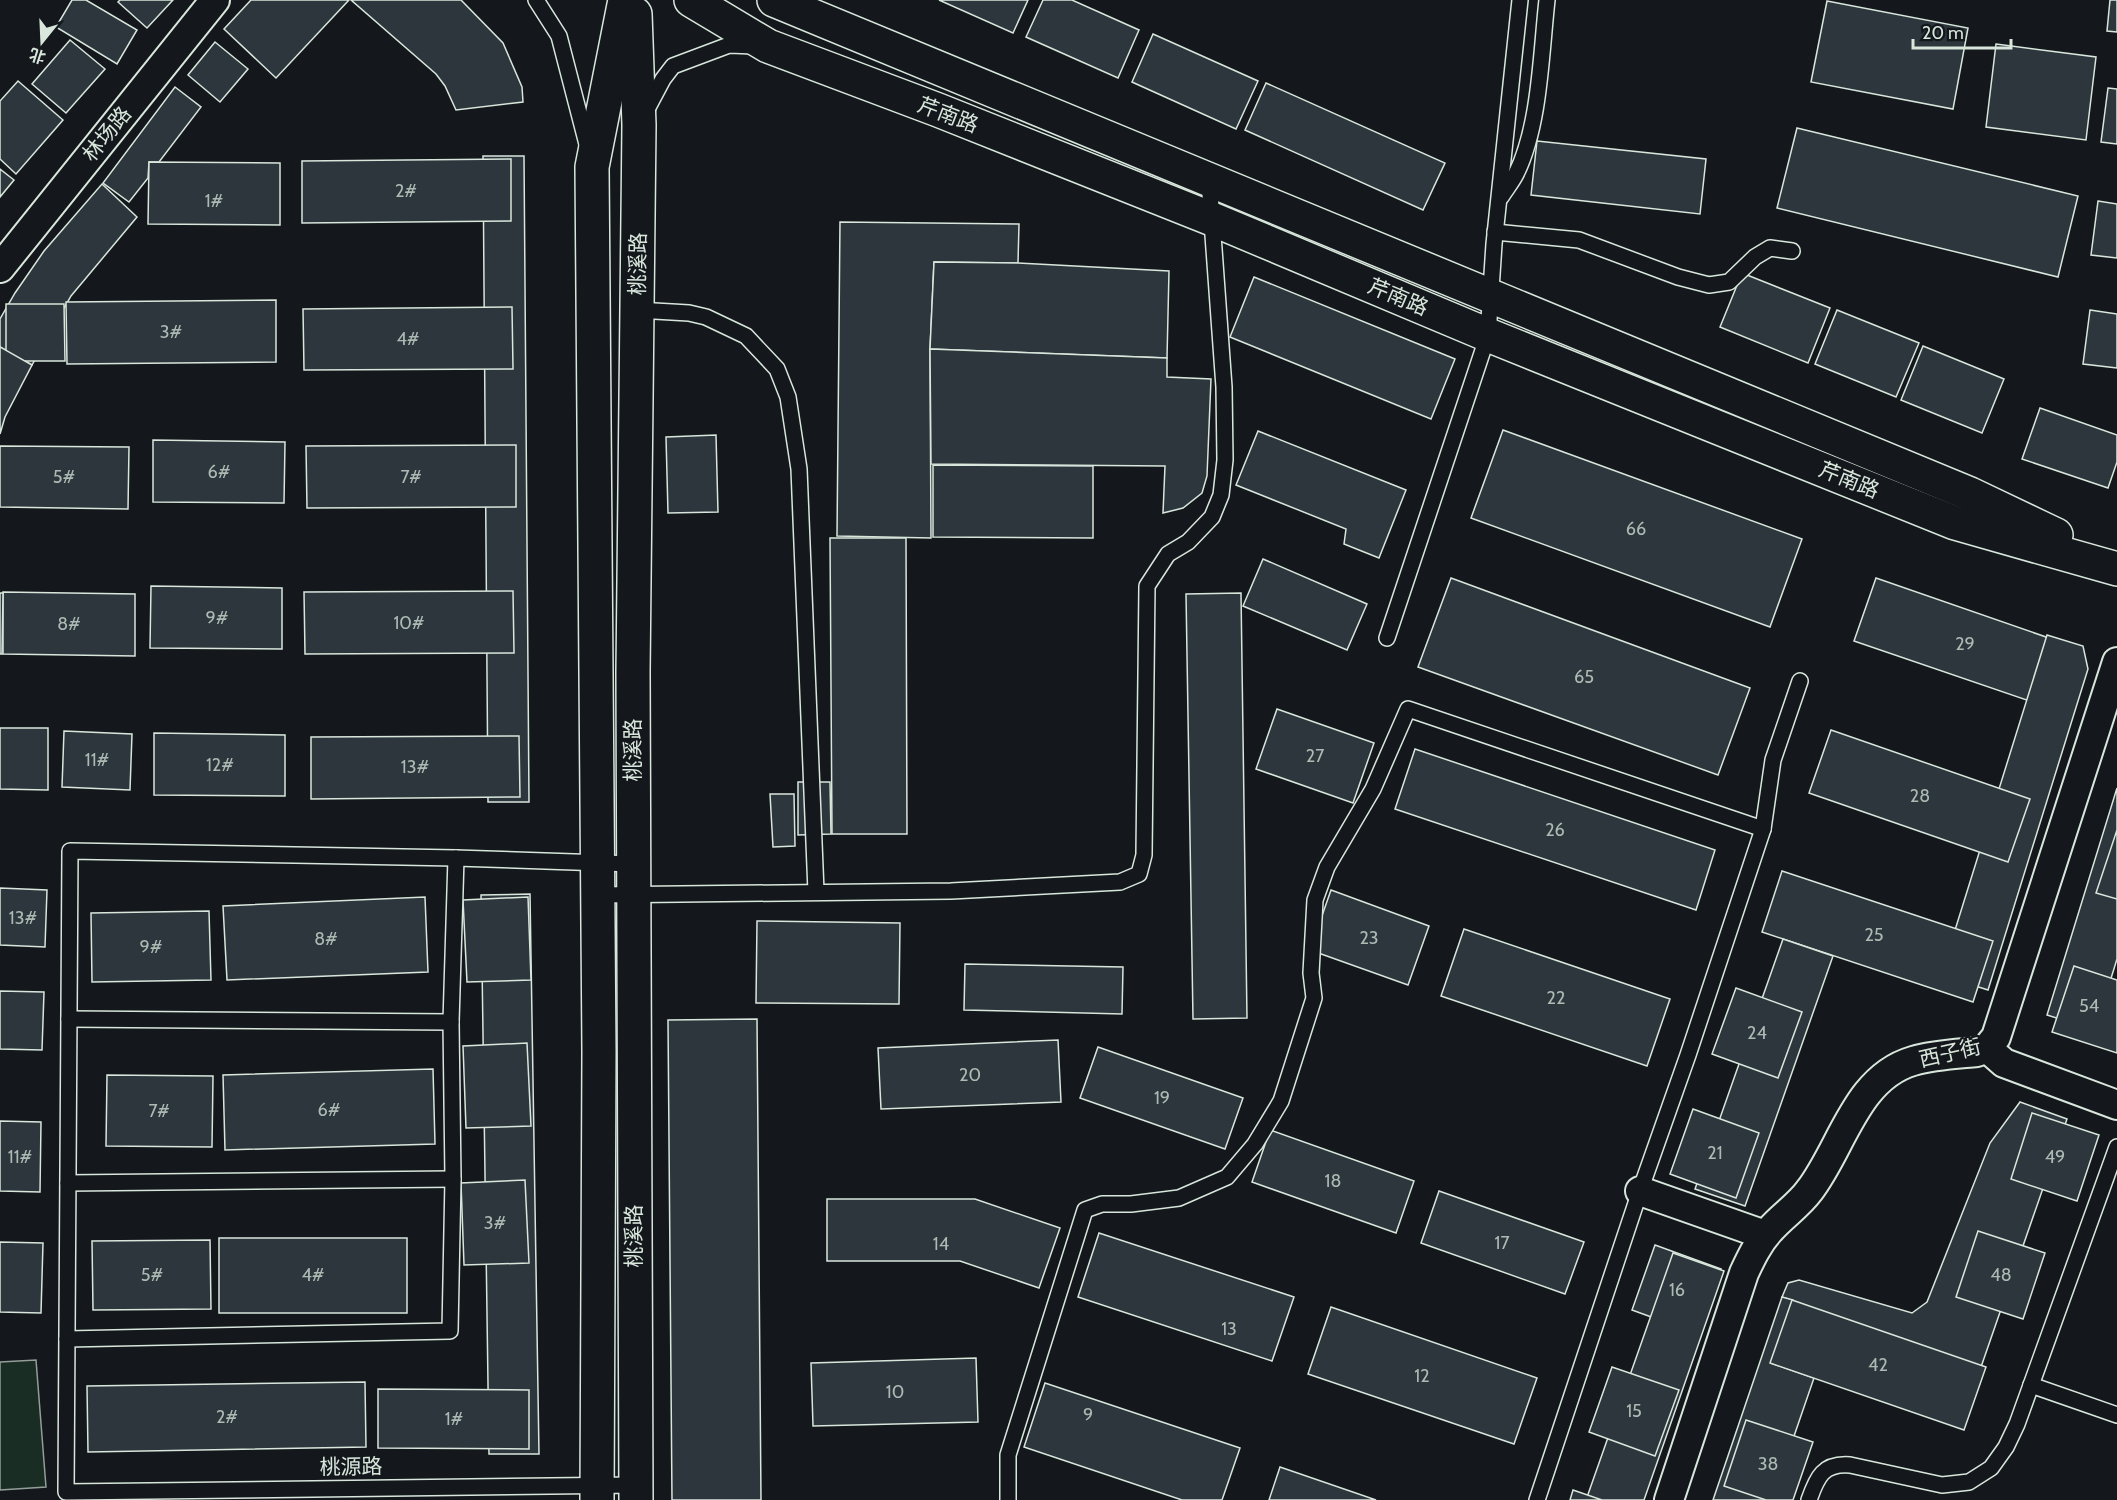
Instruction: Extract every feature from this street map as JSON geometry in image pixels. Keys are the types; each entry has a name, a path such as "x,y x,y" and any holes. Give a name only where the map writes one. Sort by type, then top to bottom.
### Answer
{"main road":[{"name":"桃溪路","path":"597,1493 597,879 592,167 625,0"},
{"name":"桃溪路","path":"635,0 639,124 633,672 636,1493"},
{"name":"芹南路","path":"691,0 768,46 938,110 1212,219 1488,335 1955,523 2117,569"},
{"path":"776,0 1970,494 2117,564"}],"street":[{"name":"林场路","path":"0,268 215,0"},
{"name":"西子街","path":"1669,1500 1744,1273 1755,1249 1809,1192 1862,1100 1888,1075 1913,1061 1977,1052 1987,1048 1996,1037 2117,662"},
{"path":"1987,1048 2004,1063 2117,1105"},
{"path":"1640,1191 1765,1236"}],"lane":[{"name":"桃溪路","path":"536,0 559,36 592,167"},
{"path":"1387,638 1488,335 1499,199 1520,0"},
{"path":"1499,199 1516,174 1535,112 1547,0"},
{"path":"639,124 656,90 673,66 729,45 768,46"},
{"path":"456,858 451,1022 453,1179 450,1331 67,1339 70,850 456,858 597,879 633,879 816,892 951,891 1120,882 1139,874 1144,855 1147,586 1167,554 1188,542 1212,517 1221,495 1225,460 1224,387 1209,180"},
{"path":"1496,232 1579,240 1678,277 1709,285 1729,282 1755,257 1770,248 1792,251"},
{"path":"637,310 689,313 706,317 746,336 777,369 788,397 799,469 816,892"},
{"path":"1537,1500 1762,829 1773,760 1800,681"},
{"path":"1008,1500 1008,1455 1085,1210 1102,1204 1131,1204 1179,1198 1227,1177 1255,1144 1281,1101 1314,998 1311,973 1315,900 1327,867 1372,789 1408,709 1762,829"},
{"path":"597,879 633,879"},
{"path":"69,1019 451,1022"},
{"path":"1809,1500 1815,1482 1821,1474 1840,1464 1942,1485 1969,1482 1991,1468 2006,1447 2031,1385 2117,1147"},
{"path":"68,1183 453,1179"},
{"name":"桃源路","path":"67,1339 66,1492 636,1493"},
{"path":"2031,1385 2117,1415"}],"green space":[{"path":"36,1360 46,1487 0,1490 0,1362"}],"building":[{"path":"72,0 86,0 137,30 117,64 56,27"},
{"path":"120,0 173,0 147,28 118,2"},
{"path":"251,0 349,0 276,78 224,29"},
{"path":"351,0 461,0 503,43 522,87 523,102 456,110 445,86 436,74"},
{"path":"939,0 1028,0 1013,33"},
{"path":"1043,0 1072,0 1139,30 1118,78 1026,37"},
{"path":"2110,0 2117,0 2117,32 2107,31"},
{"path":"1827,1 1968,28 1953,109 1811,82"},
{"path":"1153,34 1258,81 1236,129 1132,82"},
{"path":"70,40 105,69 66,113 32,84"},
{"path":"215,42 248,69 220,102 188,75"},
{"path":"1996,44 2096,57 2086,140 1986,127"},
{"path":"18,81 63,120 16,174 0,159 0,101"},
{"path":"1266,83 1445,163 1423,210 1245,130"},
{"path":"175,87 201,107 159,162 149,162 148,178 129,202 103,183"},
{"path":"2108,88 2117,89 2117,144 2101,142"},
{"path":"1797,128 2078,196 2058,277 1777,208"},
{"path":"1537,141 1706,159 1700,214 1531,195"},
{"path":"483,156 524,156 529,802 488,802"},
{"path":"511,159 511,221 302,223 302,161"},
{"path":"149,162 280,163 280,225 148,224"},
{"path":"0,169 14,180 0,197"},
{"path":"102,184 137,217 71,296 32,365 0,347 0,319 44,251"},
{"path":"2098,201 2117,204 2117,258 2091,255"},
{"path":"840,222 1019,224 1018,263 934,262 930,349 931,538 837,536"},
{"path":"934,262 1018,263 1169,271 1167,358 930,349"},
{"path":"1742,273 1830,308 1808,363 1720,327"},
{"path":"1254,277 1455,359 1431,419 1230,337"},
{"path":"276,300 276,362 67,364 66,302"},
{"path":"6,304 64,304 65,361 6,361"},
{"path":"512,307 513,369 304,370 303,309"},
{"path":"1837,310 1919,343 1896,397 1815,364"},
{"path":"2090,310 2117,314 2117,368 2083,364"},
{"path":"1923,346 2004,379 1982,433 1901,400"},
{"path":"0,347 32,365 5,417 0,434"},
{"path":"930,349 1167,358 1167,377 1211,379 1207,476 1202,493 1183,508 1163,513 1165,466 931,464"},
{"path":"2040,408 2117,435 2117,462 2108,488 2022,459"},
{"path":"1503,430 1802,539 1770,627 1471,518"},
{"path":"1258,431 1406,490 1379,558 1344,544 1346,529 1236,485"},
{"path":"716,435 718,512 668,513 666,437"},
{"path":"153,440 285,442 284,503 153,502"},
{"path":"516,445 516,507 307,508 306,446"},
{"path":"0,446 129,447 128,509 0,507"},
{"path":"933,465 1093,466 1093,538 933,537"},
{"path":"830,538 906,538 907,834 832,834"},
{"path":"1263,559 1367,604 1347,650 1243,606"},
{"path":"1451,578 1750,688 1718,775 1418,667"},
{"path":"1876,578 2075,647 2053,709 1854,641"},
{"path":"151,586 282,588 282,649 150,648"},
{"path":"513,591 514,653 305,654 304,592"},
{"path":"3,592 135,594 135,656 3,654"},
{"path":"0,593 3,593 2,654 0,654"},
{"path":"1241,593 1247,1018 1193,1019 1186,594"},
{"path":"2047,635 2083,646 2088,669 1988,990 1941,975"},
{"path":"1277,709 1374,743 1353,803 1256,769"},
{"path":"0,728 48,728 48,790 0,789"},
{"path":"1831,730 2030,799 2008,862 1809,793"},
{"path":"64,731 132,734 130,790 62,787"},
{"path":"154,733 285,735 285,796 154,795"},
{"path":"519,736 520,797 311,799 311,737"},
{"path":"1415,749 1715,850 1696,910 1395,809"},
{"path":"798,782 830,782 831,834 798,835"},
{"path":"2117,788 2117,959 2095,1030 2047,1015"},
{"path":"770,794 794,794 795,846 773,847"},
{"path":"2117,830 2117,899 2096,893"},
{"path":"1782,871 1993,941 1973,1002 1762,932"},
{"path":"0,888 47,890 45,947 0,945"},
{"path":"1331,890 1429,926 1408,985 1310,950"},
{"path":"530,894 539,1454 489,1454 481,895"},
{"path":"425,897 428,972 227,980 223,906"},
{"path":"528,897 531,980 467,982 463,900"},
{"path":"209,911 211,980 92,982 91,913"},
{"path":"757,921 900,923 899,1004 756,1003"},
{"path":"1464,929 1670,999 1647,1066 1441,996"},
{"path":"1783,939 1833,956 1745,1206 1695,1189"},
{"path":"965,964 1123,967 1122,1014 964,1010"},
{"path":"2074,966 2117,980 2117,1053 2052,1032"},
{"path":"1736,988 1802,1012 1778,1078 1712,1054"},
{"path":"0,991 44,992 42,1050 0,1049"},
{"path":"757,1019 761,1500 672,1500 668,1020"},
{"path":"1058,1040 1061,1102 881,1109 878,1048"},
{"path":"527,1043 531,1126 466,1128 463,1046"},
{"path":"1098,1047 1243,1098 1225,1149 1080,1098"},
{"path":"433,1069 435,1144 225,1150 223,1075"},
{"path":"107,1075 213,1076 212,1147 106,1146"},
{"path":"2020,1102 2067,1119 1981,1367 1782,1297 1788,1283 1799,1280 1912,1313 1927,1302 1990,1143"},
{"path":"1693,1109 1759,1133 1736,1198 1670,1174"},
{"path":"2032,1113 2099,1135 2077,1201 2011,1179"},
{"path":"0,1121 41,1122 40,1192 0,1191"},
{"path":"1270,1130 1414,1181 1396,1233 1252,1182"},
{"path":"525,1180 529,1263 464,1265 461,1183"},
{"path":"1439,1191 1584,1242 1565,1294 1421,1243"},
{"path":"827,1199 975,1199 1060,1228 1039,1288 960,1261 827,1261"},
{"path":"1978,1231 2045,1253 2023,1319 1956,1297"},
{"path":"1099,1233 1294,1297 1272,1361 1078,1297"},
{"path":"219,1238 407,1238 407,1313 219,1313"},
{"path":"210,1240 211,1309 93,1310 92,1241"},
{"path":"0,1242 43,1243 41,1313 0,1312"},
{"path":"1655,1245 1721,1269 1698,1334 1632,1310"},
{"path":"1673,1253 1724,1271 1644,1500 1586,1500"},
{"path":"1782,1297 1793,1300 1771,1363 1814,1378 1772,1500 1713,1500"},
{"path":"1792,1300 1986,1367 1964,1430 1770,1363"},
{"path":"1331,1307 1537,1378 1514,1444 1308,1374"},
{"path":"976,1358 978,1422 813,1426 811,1363"},
{"path":"1612,1367 1679,1390 1655,1456 1589,1432"},
{"path":"365,1382 366,1447 88,1452 87,1386"},
{"path":"1045,1383 1240,1448 1222,1500 1182,1500 1024,1447"},
{"path":"378,1389 529,1390 529,1449 378,1448"},
{"path":"1746,1420 1813,1442 1793,1500 1766,1500 1724,1486"},
{"path":"1280,1467 1376,1500 1269,1500"},
{"path":"1573,1490 1602,1500 1570,1500"}]}
